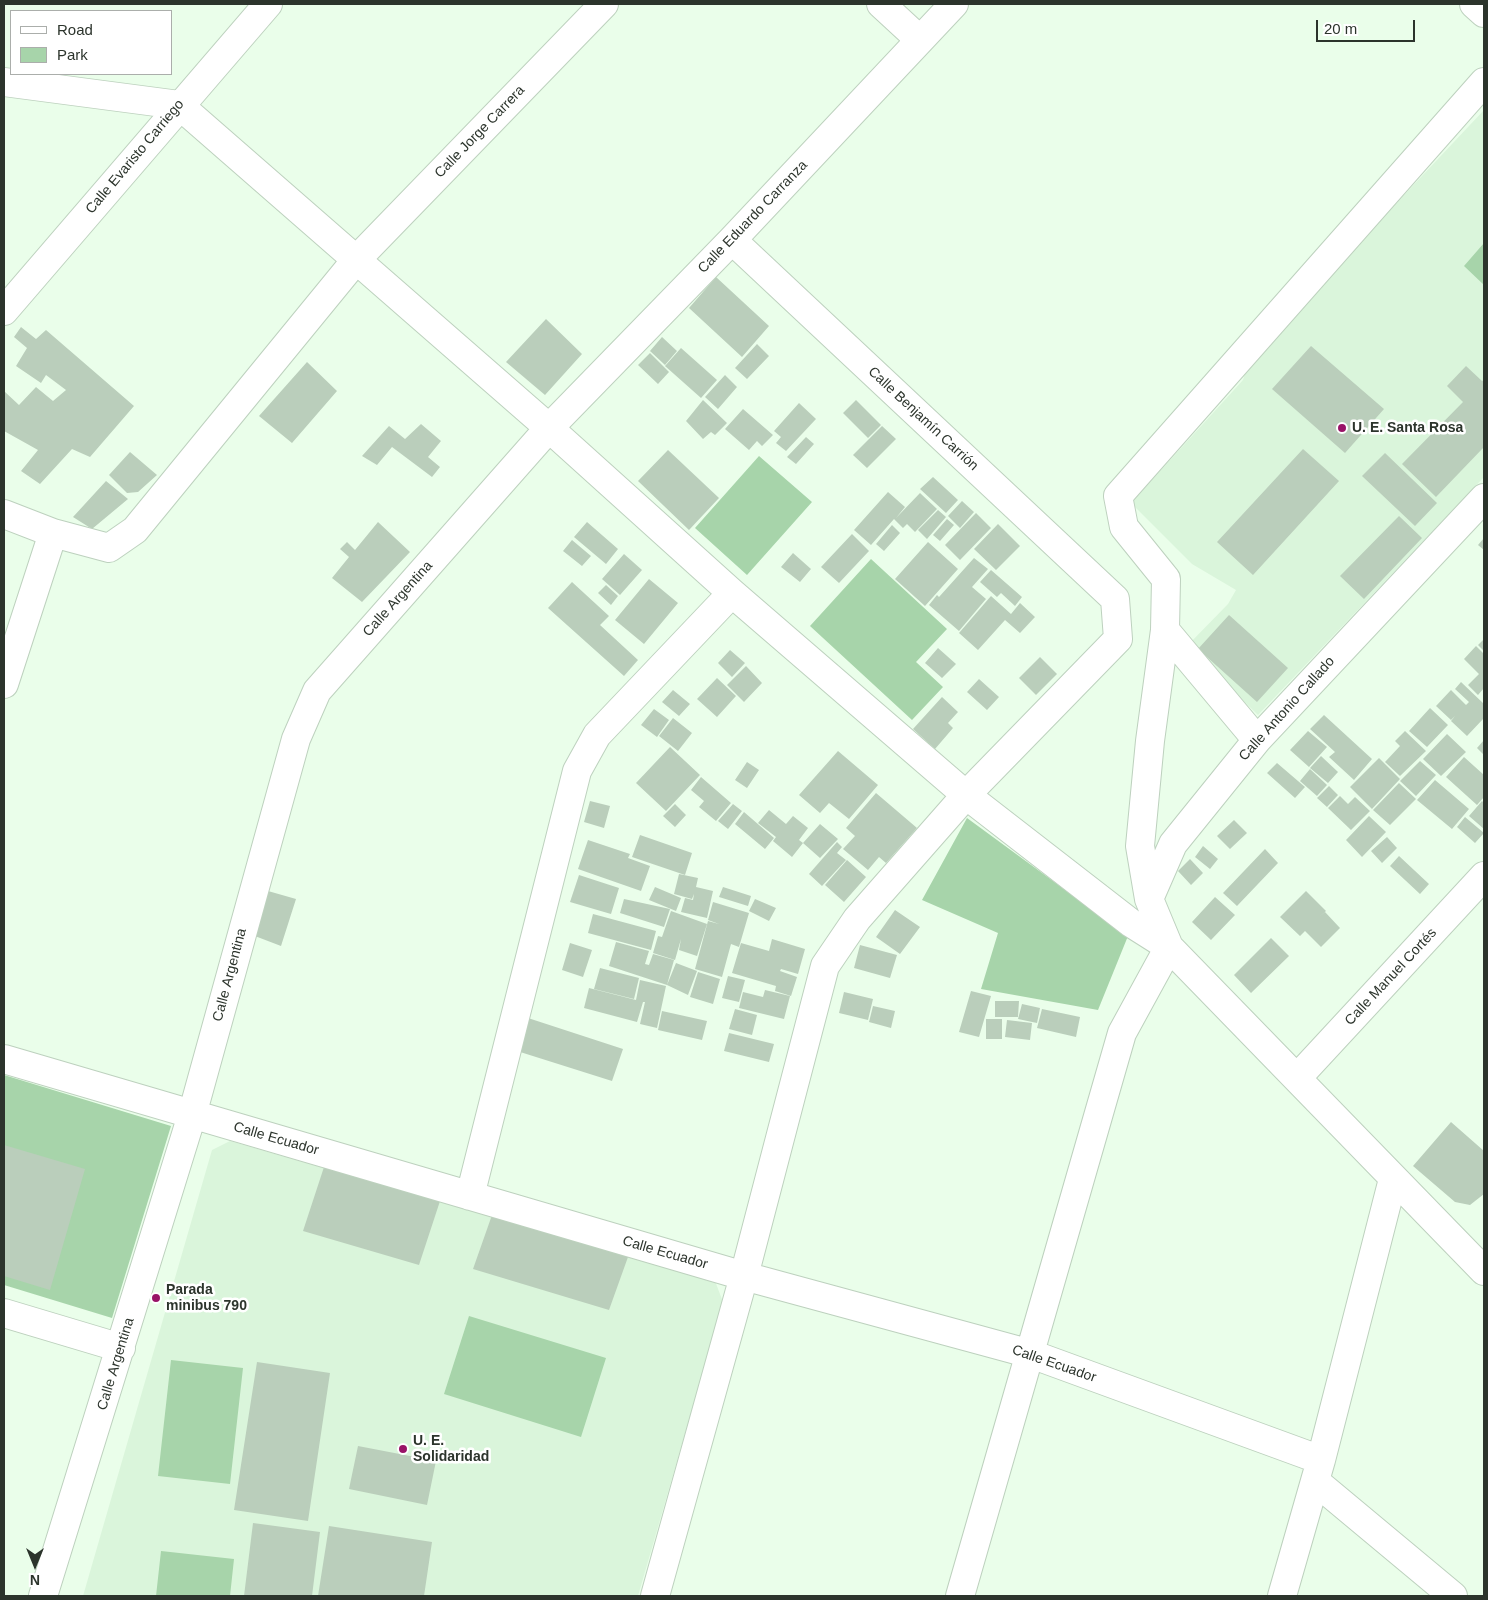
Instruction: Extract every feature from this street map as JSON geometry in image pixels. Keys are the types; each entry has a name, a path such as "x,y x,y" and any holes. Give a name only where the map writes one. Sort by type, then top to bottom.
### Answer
{"street":[{"name":"Calle Evaristo Carriego","path":"4,311 179,105 268,4"},
{"name":"Calle Jorge Carrera","path":"4,514 53,533 109,548 135,530 356,260 604,4"},
{"path":"882,4 920,40"},
{"name":"Calle Eduardo Carranza","path":"549,428 732,240 954,4"},
{"path":"1474,4 1484,13"},
{"path":"4,82 179,105 549,428 732,593 966,796 1131,923 1169,947 1393,1180 1483,1268"},
{"path":"1169,947 1149,899 1140,846 1150,741 1164,630 1166,579 1124,527 1118,496 1484,82"},
{"name":"Calle Benjamín Carrión","path":"732,240 1114,598 1118,640 966,796"},
{"name":"Calle Argentina","path":"43,1596 192,1114 296,739 317,691 549,428"},
{"name":"Calle Antonio Callado","path":"1149,899 1174,844 1257,740 1484,498"},
{"path":"4,684 53,533"},
{"path":"470,1196 577,771 597,735 732,593"},
{"path":"1164,630 1257,740"},
{"path":"655,1596 744,1276 825,966 857,919 966,796"},
{"name":"Calle Manuel Cortés","path":"1297,1078 1484,876"},
{"path":"960,1596 1122,1033 1169,947"},
{"name":"Calle Ecuador","path":"4,1059 744,1276 1031,1354 1318,1470 1454,1596"},
{"path":"1282,1596 1318,1470 1393,1180"},
{"path":"4,1313 121,1348"}],"shaded area":[{"name":"U. E. Santa Rosa","path":"1484,110 1484,477 1258,715 1187,646 1228,604 1236,590 1192,564 1131,503 1243,380 1249,360"},
{"name":"U. E. Solidaridad","path":"230,1141 715,1281 723,1302 638,1596 83,1596 212,1150"}],"green space":[{"path":"1484,243 1484,285 1464,266"},
{"path":"759,456 812,502 747,575 695,528"},
{"path":"871,559 947,629 916,662 943,687 912,720 810,626"},
{"path":"967,818 1128,936 1098,1010 981,989 998,933 922,900"},
{"path":"4,1075 171,1126 112,1318 4,1285"},
{"path":"469,1316 606,1358 581,1437 444,1394"},
{"path":"171,1360 243,1368 230,1484 158,1476"},
{"path":"161,1551 234,1559 230,1596 156,1596"}],"building":[{"path":"716,277 769,326 742,357 689,308"},
{"path":"546,319 582,354 545,395 506,362"},
{"path":"21,327 36,339 46,330 134,406 90,457 72,449 40,484 21,471 38,450 4,431 4,391 19,405 36,387 53,401 66,390 46,375 41,383 16,366 27,348 14,337"},
{"path":"662,337 677,351 665,365 650,351"},
{"path":"757,344 769,356 747,379 735,368"},
{"path":"1311,346 1384,409 1345,453 1272,389"},
{"path":"681,348 717,380 701,398 665,366"},
{"path":"650,353 669,372 658,384 638,365"},
{"path":"307,362 337,391 292,443 259,416"},
{"path":"1466,366 1482,381 1484,380 1484,447 1436,497 1402,464 1463,402 1447,386"},
{"path":"725,375 737,387 718,409 705,397"},
{"path":"703,400 727,423 715,435 711,432 703,439 686,421"},
{"path":"856,400 881,425 868,438 843,413"},
{"path":"799,403 816,419 786,451 776,443 781,437 774,431"},
{"path":"743,409 773,435 762,446 757,441 749,450 725,429"},
{"path":"421,424 441,441 428,457 440,467 432,477 392,447 377,465 362,456 389,426 405,439"},
{"path":"882,426 896,439 867,468 853,455"},
{"path":"806,437 814,444 796,464 787,457"},
{"path":"1303,449 1339,481 1253,575 1217,542"},
{"path":"668,450 719,498 689,530 638,481"},
{"path":"130,452 157,475 138,492 127,493 109,475"},
{"path":"1385,453 1437,503 1415,526 1362,476"},
{"path":"933,477 958,500 946,513 920,489"},
{"path":"106,481 128,499 92,529 73,517"},
{"path":"888,492 905,507 896,518 920,493 937,509 915,532 907,524 903,528 894,519 871,545 854,530"},
{"path":"962,501 974,512 960,528 948,516"},
{"path":"938,510 946,517 927,539 918,530"},
{"path":"976,513 991,528 960,560 945,545"},
{"path":"1399,516 1422,538 1364,599 1340,576"},
{"path":"947,519 954,525 940,541 933,535"},
{"path":"378,522 410,552 362,602 332,578 349,557 340,549 347,542 355,550"},
{"path":"587,522 618,549 606,564 574,537"},
{"path":"998,524 1020,546 996,570 974,549"},
{"path":"892,525 900,533 884,551 876,544"},
{"path":"852,534 869,551 839,583 821,567"},
{"path":"1484,538 1484,550 1478,545"},
{"path":"572,540 591,556 582,566 563,551"},
{"path":"928,542 958,569 925,606 895,579"},
{"path":"793,553 811,569 800,582 781,567"},
{"path":"624,554 642,570 620,595 602,579"},
{"path":"974,558 988,569 972,587 986,599 959,631 929,605 937,595 939,597"},
{"path":"991,570 1022,597 1015,606 1001,593 997,597 980,582"},
{"path":"649,579 678,603 644,644 615,620"},
{"path":"572,582 609,616 600,625 638,660 624,676 548,608"},
{"path":"606,585 618,596 611,605 598,593"},
{"path":"991,596 1011,614 1020,603 1035,617 1020,633 1005,620 978,650 959,633"},
{"path":"1229,615 1288,668 1257,702 1198,649"},
{"path":"1484,639 1484,651 1478,645"},
{"path":"1476,646 1484,654 1484,688 1478,695 1468,685 1479,674 1464,659"},
{"path":"938,648 956,664 942,678 925,663"},
{"path":"730,650 745,663 732,677 718,663"},
{"path":"1040,657 1057,674 1036,695 1019,678"},
{"path":"746,666 762,683 744,702 727,685"},
{"path":"717,678 736,696 717,717 697,699"},
{"path":"979,679 999,697 987,710 967,692"},
{"path":"1461,682 1484,704 1484,718 1467,736 1451,721 1455,716 1451,720 1436,706 1451,690 1466,705 1469,702 1455,689"},
{"path":"673,690 690,704 679,716 662,702"},
{"path":"942,697 958,712 948,723 953,728 935,749 913,729"},
{"path":"1430,708 1448,725 1427,747 1409,731"},
{"path":"654,709 669,720 657,737 641,725"},
{"path":"1324,715 1372,759 1354,780 1329,757 1335,752 1310,729"},
{"path":"673,718 692,733 678,751 659,736"},
{"path":"1308,731 1327,747 1309,767 1290,750"},
{"path":"1405,731 1426,751 1400,776 1385,762 1400,746 1395,741"},
{"path":"1447,734 1466,752 1441,776 1423,759"},
{"path":"1484,740 1484,755 1477,748"},
{"path":"670,747 700,775 666,811 636,783"},
{"path":"838,751 878,785 849,819 829,803 820,813 799,795"},
{"path":"1321,756 1338,772 1328,783 1310,768"},
{"path":"1464,757 1484,775 1484,797 1477,805 1446,777"},
{"path":"1379,758 1400,779 1372,809 1350,787"},
{"path":"1420,761 1436,775 1416,796 1400,781"},
{"path":"747,762 759,770 747,788 735,780"},
{"path":"1277,763 1305,787 1295,798 1267,773"},
{"path":"1310,769 1327,785 1317,796 1300,781"},
{"path":"701,777 731,803 716,821 699,807 704,801 691,790"},
{"path":"1435,780 1469,809 1452,829 1417,800"},
{"path":"1399,783 1416,799 1390,825 1373,810"},
{"path":"1329,786 1338,795 1327,807 1317,798"},
{"path":"876,793 917,828 886,863 879,857 868,870 843,849 855,836 846,828"},
{"path":"1340,796 1348,804 1355,797 1370,811 1351,830 1328,808"},
{"path":"590,801 610,806 604,828 584,822"},
{"path":"1482,801 1484,803 1484,829 1469,816"},
{"path":"675,804 686,815 675,827 663,816"},
{"path":"733,804 742,811 728,829 718,821"},
{"path":"769,810 786,824 793,816 808,828 799,840 803,843 792,857 773,841 776,837 758,823"},
{"path":"744,812 774,838 765,849 735,824"},
{"path":"1369,816 1386,832 1362,857 1346,840"},
{"path":"1465,817 1484,833 1475,843 1457,827"},
{"path":"1234,820 1247,833 1230,849 1217,836"},
{"path":"820,824 838,839 820,858 803,843"},
{"path":"640,835 692,853 685,875 632,857"},
{"path":"1387,837 1397,848 1382,863 1371,851"},
{"path":"588,840 630,854 628,858 650,866 641,891 578,869"},
{"path":"837,842 842,847 837,853 846,860 822,886 809,874"},
{"path":"1203,846 1218,859 1210,869 1195,857"},
{"path":"1265,849 1278,863 1237,906 1223,893"},
{"path":"1399,856 1429,884 1420,894 1390,866"},
{"path":"1190,859 1203,873 1191,885 1178,871"},
{"path":"847,860 866,877 844,902 825,885"},
{"path":"679,874 698,878 696,887 713,891 707,918 681,912 685,898 693,900 694,894 692,899 674,894"},
{"path":"579,875 619,888 611,914 570,902"},
{"path":"655,887 681,898 676,911 649,900"},
{"path":"723,887 751,896 748,906 719,897"},
{"path":"261,889 296,899 281,946 247,933"},
{"path":"1306,891 1326,911 1319,917 1325,912 1340,928 1321,947 1305,931 1300,936 1280,917"},
{"path":"1215,897 1235,915 1211,940 1192,922"},
{"path":"624,899 670,909 664,927 620,913"},
{"path":"755,899 776,908 769,921 749,911"},
{"path":"713,902 749,913 739,947 731,944 722,977 695,969 708,921 719,924 708,920"},
{"path":"895,910 920,927 900,954 876,937"},
{"path":"671,911 707,924 697,956 679,950 681,939 675,960 653,953 658,936 662,937"},
{"path":"593,914 656,931 651,950 588,933"},
{"path":"1271,938 1289,956 1251,993 1234,975"},
{"path":"772,939 805,949 798,974 781,969 780,971 797,977 791,996 775,991 776,986 732,973 741,943 769,951"},
{"path":"616,942 649,951 645,964 649,965 653,954 674,960 667,985 609,966"},
{"path":"570,943 592,950 583,977 562,970"},
{"path":"860,945 897,955 890,978 854,968"},
{"path":"676,963 697,971 688,995 667,985"},
{"path":"600,968 639,978 634,999 594,989"},
{"path":"698,972 720,979 713,1004 690,997"},
{"path":"728,976 745,980 739,1002 722,998"},
{"path":"640,980 666,986 657,1028 640,1024 645,1002 643,1002 637,1022 584,1008 589,988 636,1000"},
{"path":"765,990 790,996 784,1019 739,1008 743,992 763,997"},
{"path":"971,991 991,996 979,1037 959,1032"},
{"path":"844,992 873,999 868,1020 839,1013"},
{"path":"995,1001 1019,1001 1018,1017 995,1017"},
{"path":"1022,1004 1040,1008 1037,1023 1018,1019"},
{"path":"873,1006 895,1011 891,1028 869,1022"},
{"path":"735,1009 757,1015 752,1035 729,1029"},
{"path":"1042,1009 1080,1017 1076,1037 1037,1028"},
{"path":"662,1011 707,1021 702,1040 658,1030"},
{"path":"528,1018 623,1049 612,1081 517,1051"},
{"path":"986,1019 1002,1019 1002,1039 986,1039"},
{"path":"1007,1020 1032,1023 1030,1040 1005,1037"},
{"path":"729,1033 774,1044 769,1062 724,1051"},
{"path":"1451,1122 1484,1151 1484,1194 1470,1205 1455,1202 1413,1166"},
{"path":"4,1145 85,1169 50,1290 4,1276"},
{"path":"324,1167 440,1201 419,1265 303,1231"},
{"path":"492,1215 628,1257 609,1310 473,1269"},
{"path":"257,1362 330,1373 308,1521 234,1510"},
{"path":"358,1446 436,1461 427,1505 349,1489"},
{"path":"253,1523 320,1532 312,1596 244,1596"},
{"path":"329,1526 432,1542 424,1596 318,1596"}],"place":[{"name":"U. E. Santa Rosa","path":"1342,428"},
{"name":"Parada minibus 790","path":"156,1298"},
{"name":"U. E. Solidaridad","path":"403,1449"}]}
